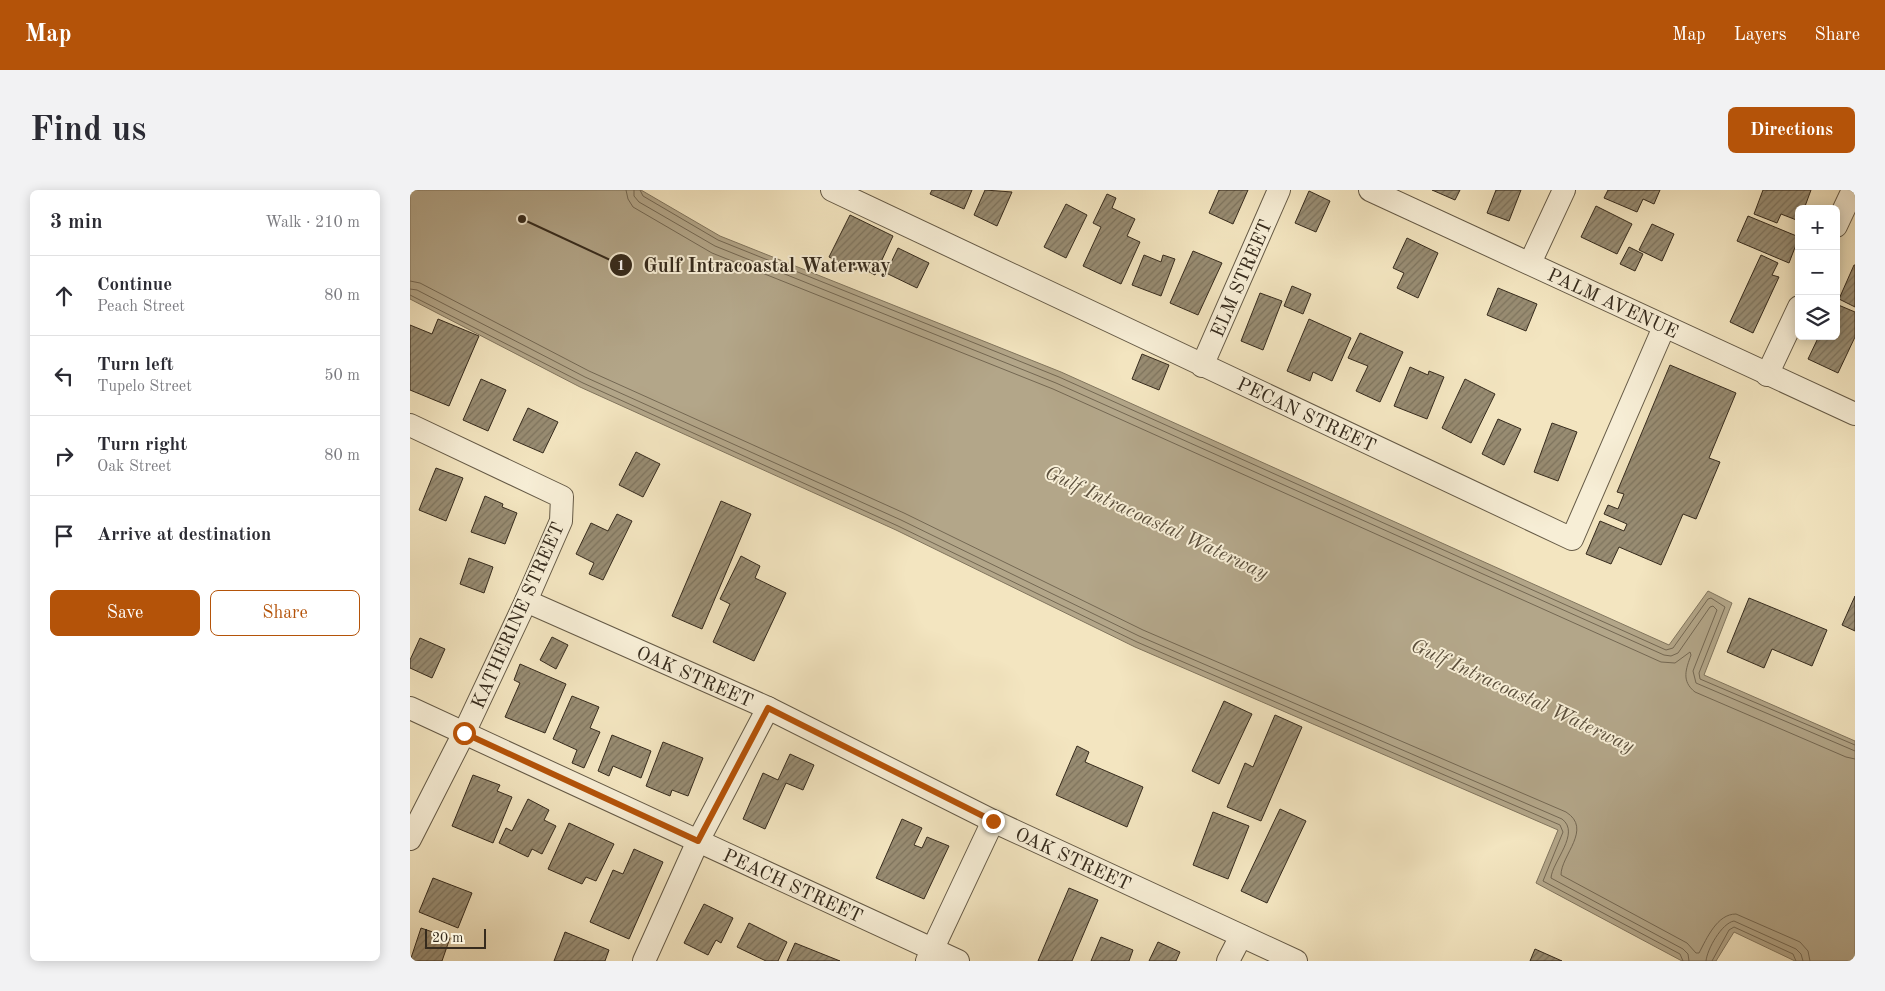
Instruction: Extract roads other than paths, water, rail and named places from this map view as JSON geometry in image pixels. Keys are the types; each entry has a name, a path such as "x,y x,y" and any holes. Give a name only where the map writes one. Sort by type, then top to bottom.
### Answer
{"street":[{"name":"PECAN STREET","path":"832,190 1572,539 1664,327"},
{"name":"ELM STREET","path":"1202,366 1279,190"},
{"name":"PALM AVENUE","path":"1370,190 1855,414"},
{"path":"1530,263 1564,190"},
{"path":"1840,218 1853,190"},
{"path":"1768,375 1795,316"},
{"name":"KATHERINE STREET","path":"410,425 562,497 561,521 526,602 464,733 410,839"},
{"name":"OAK STREET","path":"526,602 768,708 993,821 1296,961"},
{"name":"PEACH STREET","path":"410,708 698,841 930,955 958,961"},
{"path":"644,961 698,841 768,708"},
{"path":"930,955 993,821"},
{"path":"1228,961 1240,936"}],"water":[{"path":"410,190 641,190 720,236 1061,372 1669,645 1708,591 1732,603 1704,675 1855,741 1855,961 1795,961 1734,932 1716,961 1682,961 1536,883 1558,830 1135,647 896,530 580,387 410,299"}],"place":[{"name":"Gulf Intracoastal Waterway","path":"522,219"}]}
